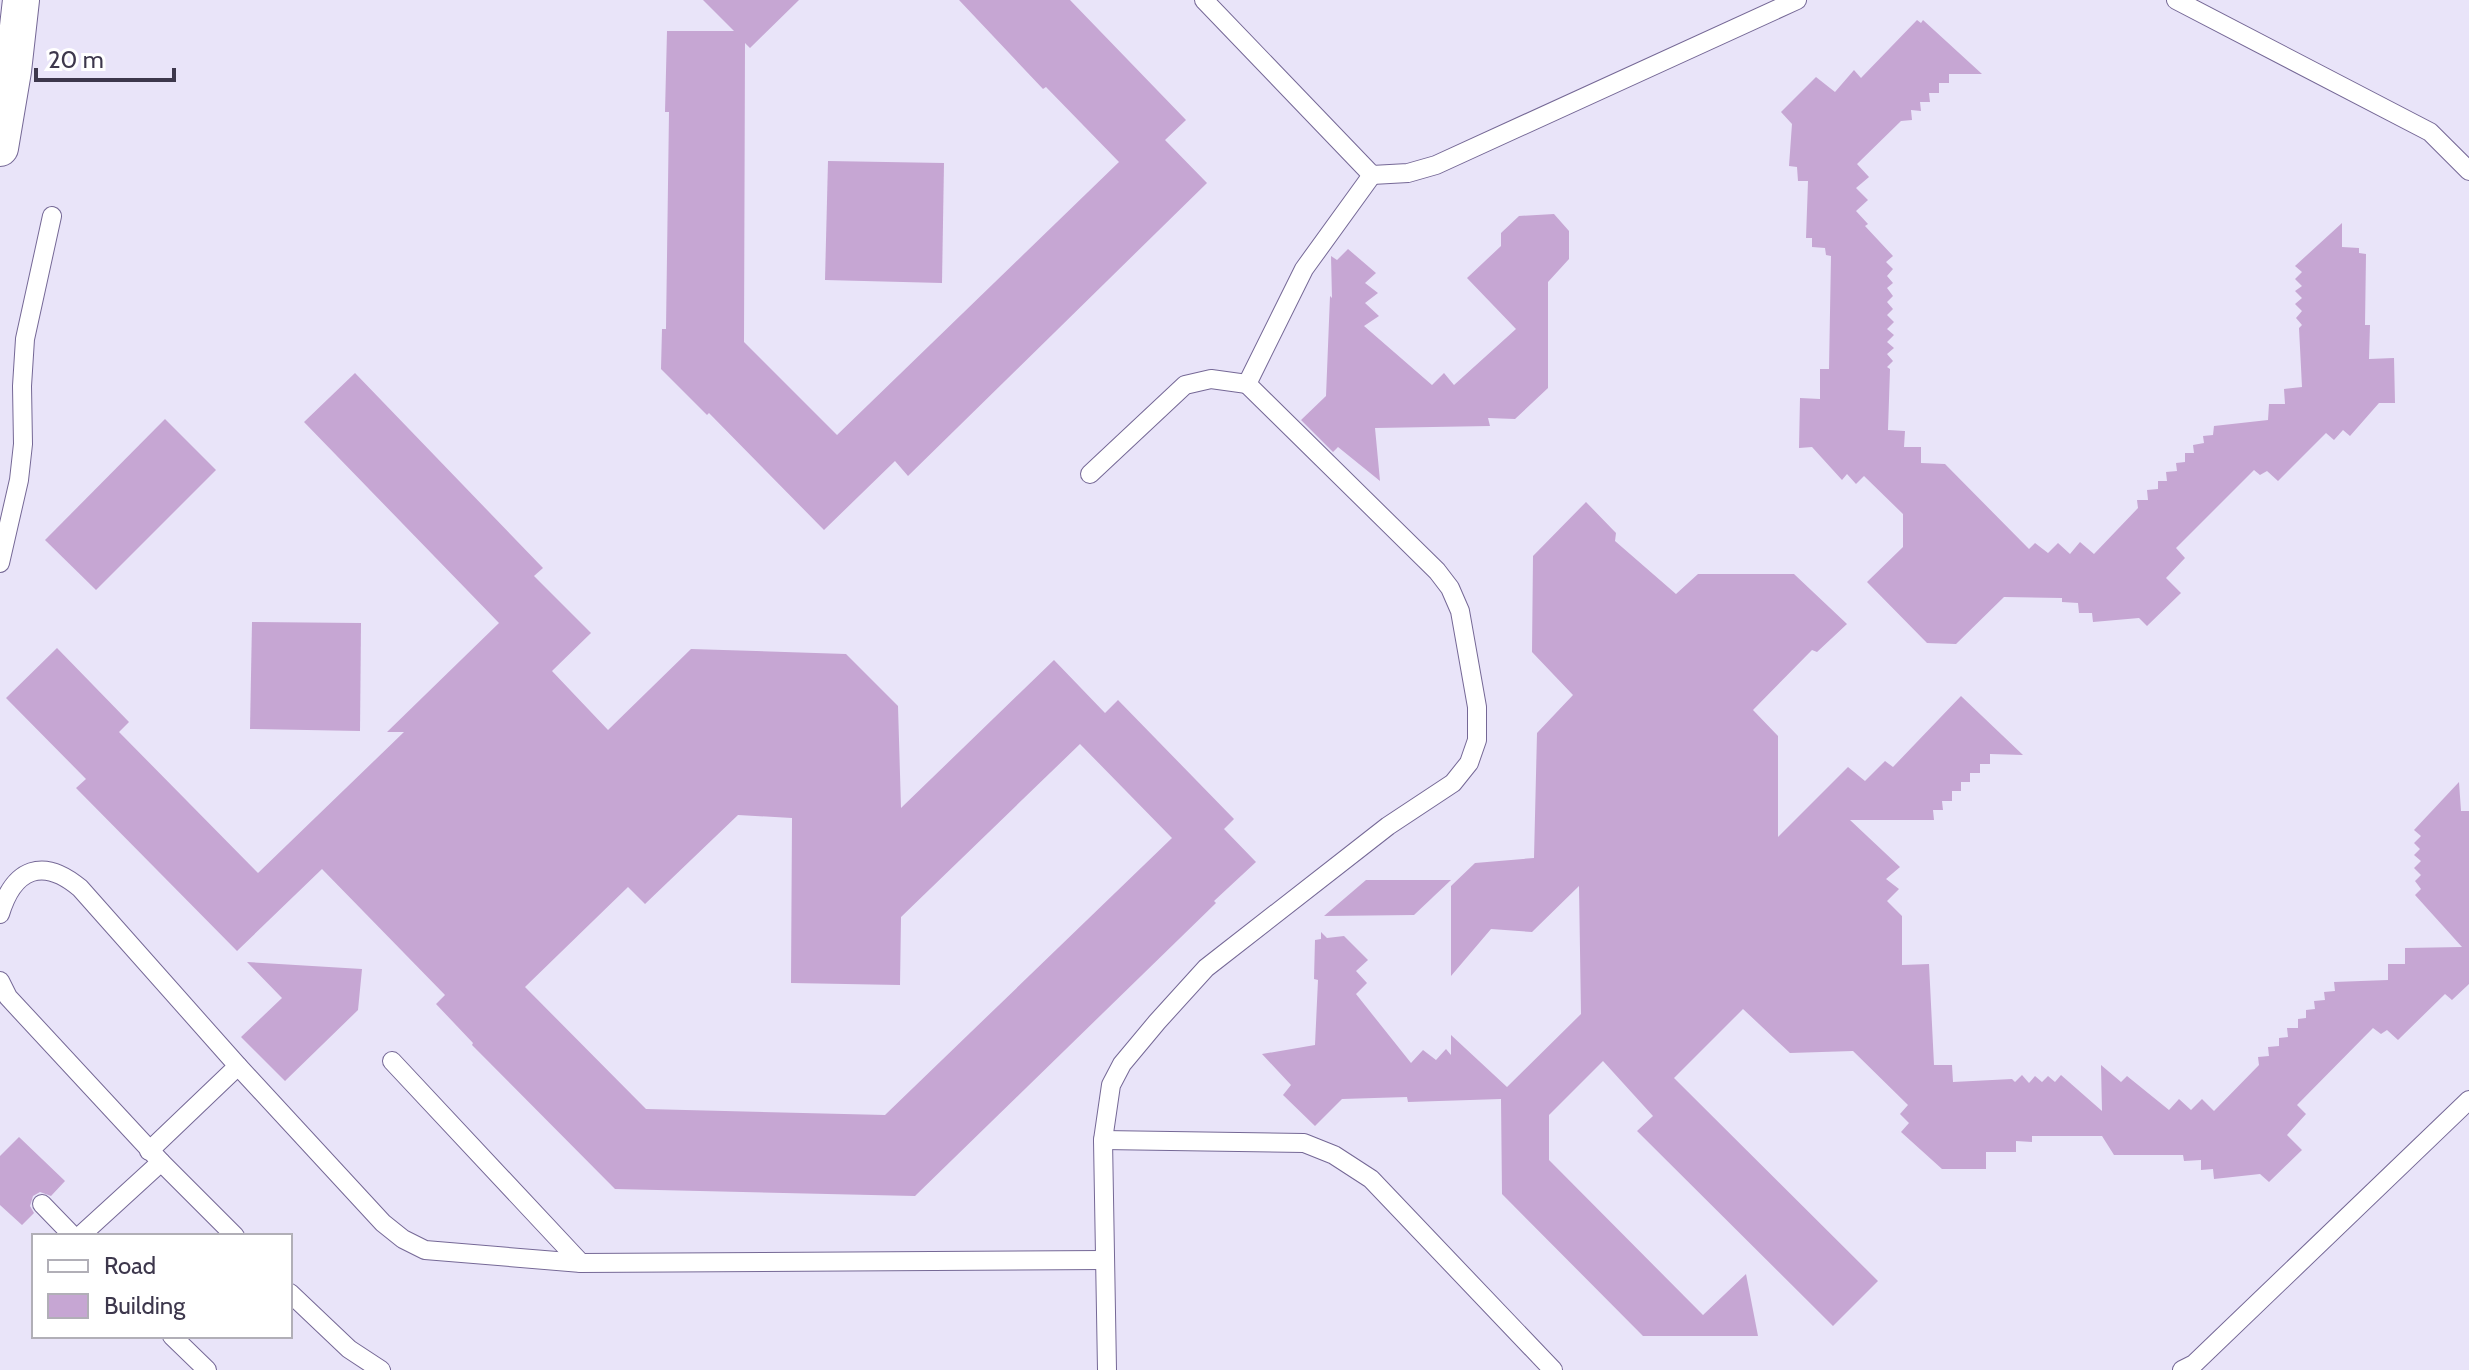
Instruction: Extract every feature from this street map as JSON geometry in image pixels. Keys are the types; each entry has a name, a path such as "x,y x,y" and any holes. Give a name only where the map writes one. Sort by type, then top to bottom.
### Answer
{"street":[{"path":"0,148 21,0"}],"lane":[{"path":"1204,0 1372,175 1408,173 1436,165 1797,0"},
{"path":"2176,0 2430,132 2469,171"},
{"path":"1247,384 1304,269 1372,175"},
{"path":"0,563 19,480 23,444 25,339 52,216"},
{"path":"1090,474 1185,385 1211,379 1247,384 1437,571 1450,588 1460,611 1477,707 1477,740 1469,763 1453,783 1388,826 1206,968 1122,1064 1111,1085 1103,1140 1107,1370"},
{"path":"0,914 21,878 35,870 51,869 66,876 383,1223 403,1239 425,1250 581,1263 1103,1260"},
{"path":"0,981 8,997 155,1157 233,1234"},
{"path":"392,1061 581,1263"},
{"path":"82,1234 238,1066"},
{"path":"2182,1370 2194,1364 2469,1100"},
{"path":"1103,1140 1304,1143 1334,1155 1371,1179 1553,1370"},
{"path":"42,1204 71,1234"},
{"path":"292,1295 349,1349 381,1370"},
{"path":"174,1338 207,1370"}],"building":[{"path":"703,0 799,0 750,48 745,43 744,342 837,435 1119,162 1046,87 1043,89 959,0 1070,0 1186,120 1165,140 1207,183 908,476 895,461 824,530 709,413 707,415 661,369 662,329 666,329 667,31 734,31"},
{"path":"1917,20 1921,23 1923,20 1982,74 1949,74 1949,83 1939,83 1939,93 1929,93 1930,102 1920,102 1921,111 1911,110 1912,120 1901,121 1857,164 1869,177 1856,188 1868,200 1856,211 1868,224 1865,226 1893,256 1886,262 1893,269 1887,276 1893,283 1887,288 1893,296 1887,302 1893,309 1887,315 1894,322 1887,329 1894,335 1887,342 1894,348 1887,354 1893,361 1887,367 1890,369 1888,430 1905,431 1904,447 1921,447 1921,463 1945,464 2029,549 2035,543 2048,553 2058,543 2070,554 2080,542 2094,554 2138,508 2137,500 2148,500 2147,490 2158,489 2158,481 2167,481 2166,472 2177,471 2176,463 2185,462 2185,453 2194,453 2193,445 2204,443 2203,436 2213,435 2214,426 2268,420 2269,404 2285,404 2284,389 2302,387 2299,328 2302,325 2296,318 2302,311 2295,304 2302,298 2295,291 2302,286 2295,279 2302,272 2295,266 2342,223 2342,247 2359,248 2359,253 2366,254 2365,325 2370,325 2369,359 2394,358 2395,403 2379,403 2350,436 2343,430 2334,440 2326,433 2278,481 2267,471 2260,475 2254,470 2176,548 2185,558 2166,578 2181,593 2147,626 2139,618 2093,622 2092,613 2079,613 2078,603 2062,602 2062,598 2004,597 1956,644 1927,643 1867,582 1903,547 1903,514 1864,476 1856,484 1847,474 1842,480 1812,447 1799,448 1800,398 1820,399 1820,369 1829,369 1831,256 1826,255 1825,248 1812,247 1812,238 1806,238 1808,181 1798,181 1797,167 1789,166 1792,124 1781,112 1816,77 1835,92 1854,70 1861,78"},
{"path":"828,161 944,163 942,283 825,280"},
{"path":"1554,214 1569,231 1569,259 1548,282 1548,388 1515,419 1488,418 1490,426 1375,428 1380,481 1338,447 1333,452 1301,420 1326,396 1330,296 1332,298 1331,256 1337,260 1348,249 1376,273 1365,283 1378,293 1365,303 1379,316 1364,326 1432,385 1444,373 1454,385 1516,329 1467,278 1501,246 1501,233 1519,216"},
{"path":"355,373 543,568 534,576 591,633 552,671 608,730 691,649 846,654 898,706 901,808 1054,660 1105,713 1118,700 1234,819 1224,829 1256,862 915,1196 615,1189 472,1045 436,1004 445,995 322,869 237,951 76,788 86,779 6,698 57,648 129,722 119,732 258,873 404,732 387,732 499,623 304,422","holes":["1080,744 1172,838 885,1115 646,1109 525,987 628,887 645,904 738,815 792,818 791,983 900,985 901,917"]},
{"path":"165,419 216,470 96,590 45,540"},
{"path":"1586,502 1616,533 1615,541 1676,594 1698,574 1794,574 1847,624 1817,652 1812,650 1753,710 1778,736 1778,837 1848,767 1865,781 1885,761 1893,767 1961,696 2023,755 1990,754 1990,764 1980,764 1980,773 1970,773 1970,782 1961,782 1961,791 1952,791 1952,801 1942,801 1943,810 1933,810 1934,820 1850,820 1900,867 1886,879 1899,889 1887,901 1902,916 1902,965 1929,964 1934,1065 1952,1065 1953,1082 2012,1079 2015,1082 2022,1075 2029,1083 2035,1076 2042,1082 2048,1076 2055,1082 2061,1075 2102,1111 2101,1065 2121,1082 2127,1076 2169,1110 2179,1099 2191,1110 2202,1099 2214,1111 2259,1065 2258,1057 2269,1056 2268,1047 2279,1046 2279,1038 2288,1037 2287,1028 2298,1028 2298,1019 2306,1018 2306,1010 2315,1009 2314,1001 2325,1000 2324,992 2335,991 2334,982 2388,980 2388,964 2405,964 2405,948 2462,947 2415,895 2421,889 2415,881 2421,875 2414,868 2421,861 2414,855 2420,849 2414,843 2421,836 2414,830 2459,782 2461,811 2469,811 2469,984 2452,1000 2445,994 2398,1040 2387,1030 2381,1034 2373,1028 2297,1105 2306,1114 2287,1135 2302,1150 2269,1182 2260,1174 2214,1179 2213,1169 2201,1170 2201,1160 2184,1161 2183,1155 2114,1155 2102,1136 2032,1136 2032,1142 2016,1141 2016,1152 1986,1152 1986,1169 1942,1169 1901,1132 1909,1123 1900,1114 1908,1105 1853,1051 1790,1053 1743,1009 1674,1078 1878,1281 1833,1326 1637,1131 1653,1116 1603,1061 1549,1115 1549,1160 1703,1315 1746,1274 1758,1336 1643,1336 1502,1194 1501,1099 1408,1102 1407,1097 1342,1099 1315,1126 1283,1095 1291,1085 1262,1054 1315,1045 1318,980 1314,979 1315,940 1321,939 1321,932 1327,938 1344,936 1368,960 1356,971 1367,983 1356,994 1411,1063 1423,1050 1436,1060 1446,1049 1451,1055 1451,1035 1507,1087 1581,1014 1579,886 1532,932 1491,929 1451,976 1451,886 1475,863 1534,858 1537,733 1573,695 1532,652 1533,556"},
{"path":"252,622 361,623 360,731 250,729"},
{"path":"1366,880 1451,880 1414,915 1324,916"},
{"path":"247,962 362,969 358,1010 285,1081 241,1037 282,998"},
{"path":"19,1137 65,1181 51,1196 40,1192 33,1196 30,1206 34,1213 22,1225 0,1205 0,1156"}]}
